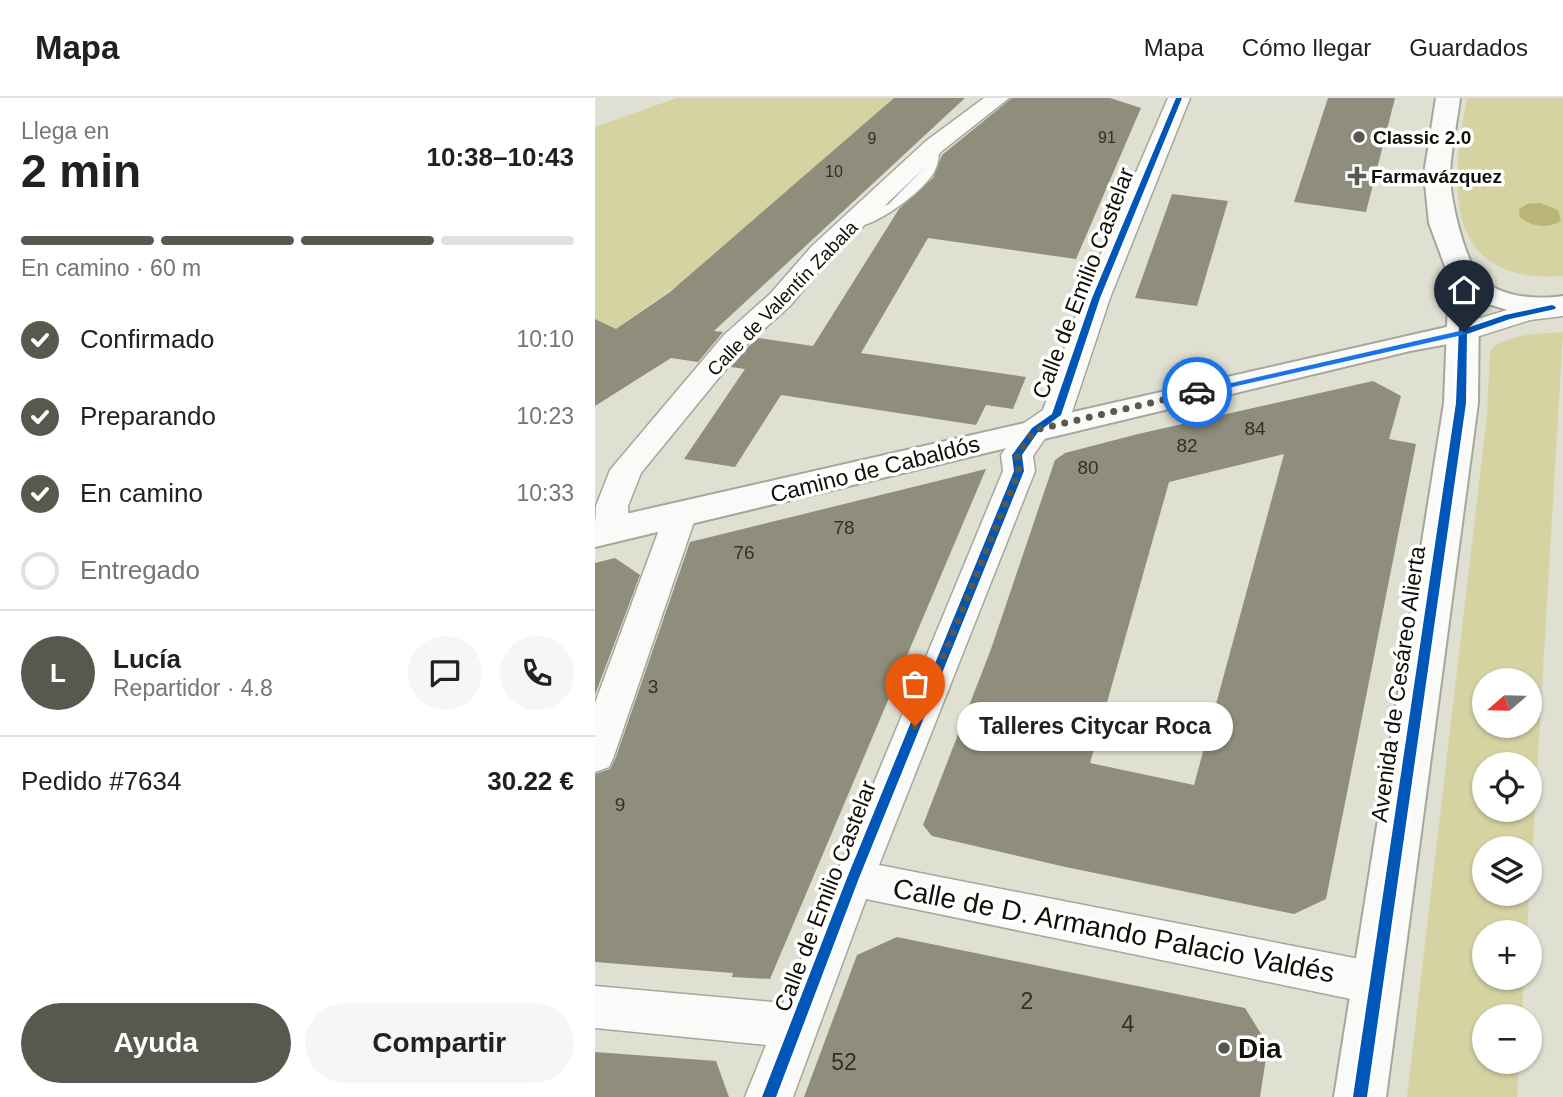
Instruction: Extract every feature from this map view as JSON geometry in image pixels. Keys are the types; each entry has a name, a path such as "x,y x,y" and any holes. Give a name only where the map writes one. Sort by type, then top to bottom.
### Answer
{"main road":[{"name":"Avenida de Cesáreo Alierta","path":"1360,1097 1461,403 1464,277 1443,223 1439,197 1438,155 1448,98"},
{"path":"1464,277 1480,292 1500,301 1559,307"},
{"name":"Camino de Cabaldós","path":"603,532 1464,332"}],"street":[{"name":"Calle de Valentín Zabala","path":"603,532 626,470 734,341 780,300 821,252 935,146 998,98"},
{"name":"Calle de Emilio Castelar","path":"769,1097 853,878 1019,471 1017,455 1035,430 1056,415 1096,298 1179,98"},
{"name":"Camino de Cabaldós","path":"1464,332 1508,317 1559,307"},
{"path":"595,756 680,516"},
{"name":"Calle de D. Armando Palacio Valdés","path":"853,878 1375,983"},
{"path":"595,1007 797,1026"}],"shaded area":[{"path":"677,98 894,98 693,274 616,329 595,319 595,127"},
{"path":"1467,98 1563,98 1563,276 1523,274 1494,264 1474,246 1463,222 1458,194 1461,131"},
{"path":"1540,203 1558,210 1561,221 1540,226 1520,217 1519,209 1527,204"},
{"path":"1563,332 1542,688 1542,668 1472,668 1472,738 1539,738 1538,752 1472,752 1472,822 1534,822 1533,836 1472,836 1472,906 1528,906 1528,920 1472,920 1472,990 1523,990 1523,1004 1472,1004 1472,1074 1518,1074 1517,1097 1407,1097 1487,415 1490,351 1504,341 1534,334"}],"building":[{"path":"894,98 965,98 714,331 723,332 698,362 671,358 595,406 595,319 616,329 670,292"},
{"path":"1012,98 1110,98 1141,108 1076,259 928,238 861,353 1026,377 1013,409 986,405 976,425 781,395 735,467 684,459 745,369 731,367 746,349 758,338 813,346 899,209 933,178 942,155"},
{"path":"1328,98 1395,98 1366,212 1294,202"},
{"path":"1172,194 1228,201 1197,306 1135,298"},
{"path":"1373,381 1401,396 1389,439 1416,444 1326,899 1294,914 1061,866 932,836 923,825 991,649 1055,460 1065,453","holes":["1284,454 1194,785 1090,763 1169,482"]},
{"path":"986,469 770,979 732,977 733,973 595,962 595,774 610,769 616,757 690,542"},
{"path":"615,558 640,575 595,695 595,563"},
{"path":"897,937 1245,1008 1268,1045 1260,1097 804,1097 857,955"},
{"path":"595,1052 716,1061 729,1097 595,1097"}],"cycle path":[{"path":"769,1097 853,878 1019,471 1017,455 1035,430 1056,415 1096,298 1179,98"},
{"path":"1360,1097 1461,403 1464,277"},
{"path":"1464,332 1508,317 1552,307"}],"way so far":[{"path":"915,726 1019,471 1017,455 1035,430 1197,392"}],"place":[{"name":"Classic 2.0","path":"1359,137"},
{"name":"Farmavázquez","path":"1357,176"},
{"name":"Talleres Citycar Roca","path":"915,726"},
{"name":"Dia","path":"1224,1048"}],"route":[{"path":"1197,392 1464,332"}]}
